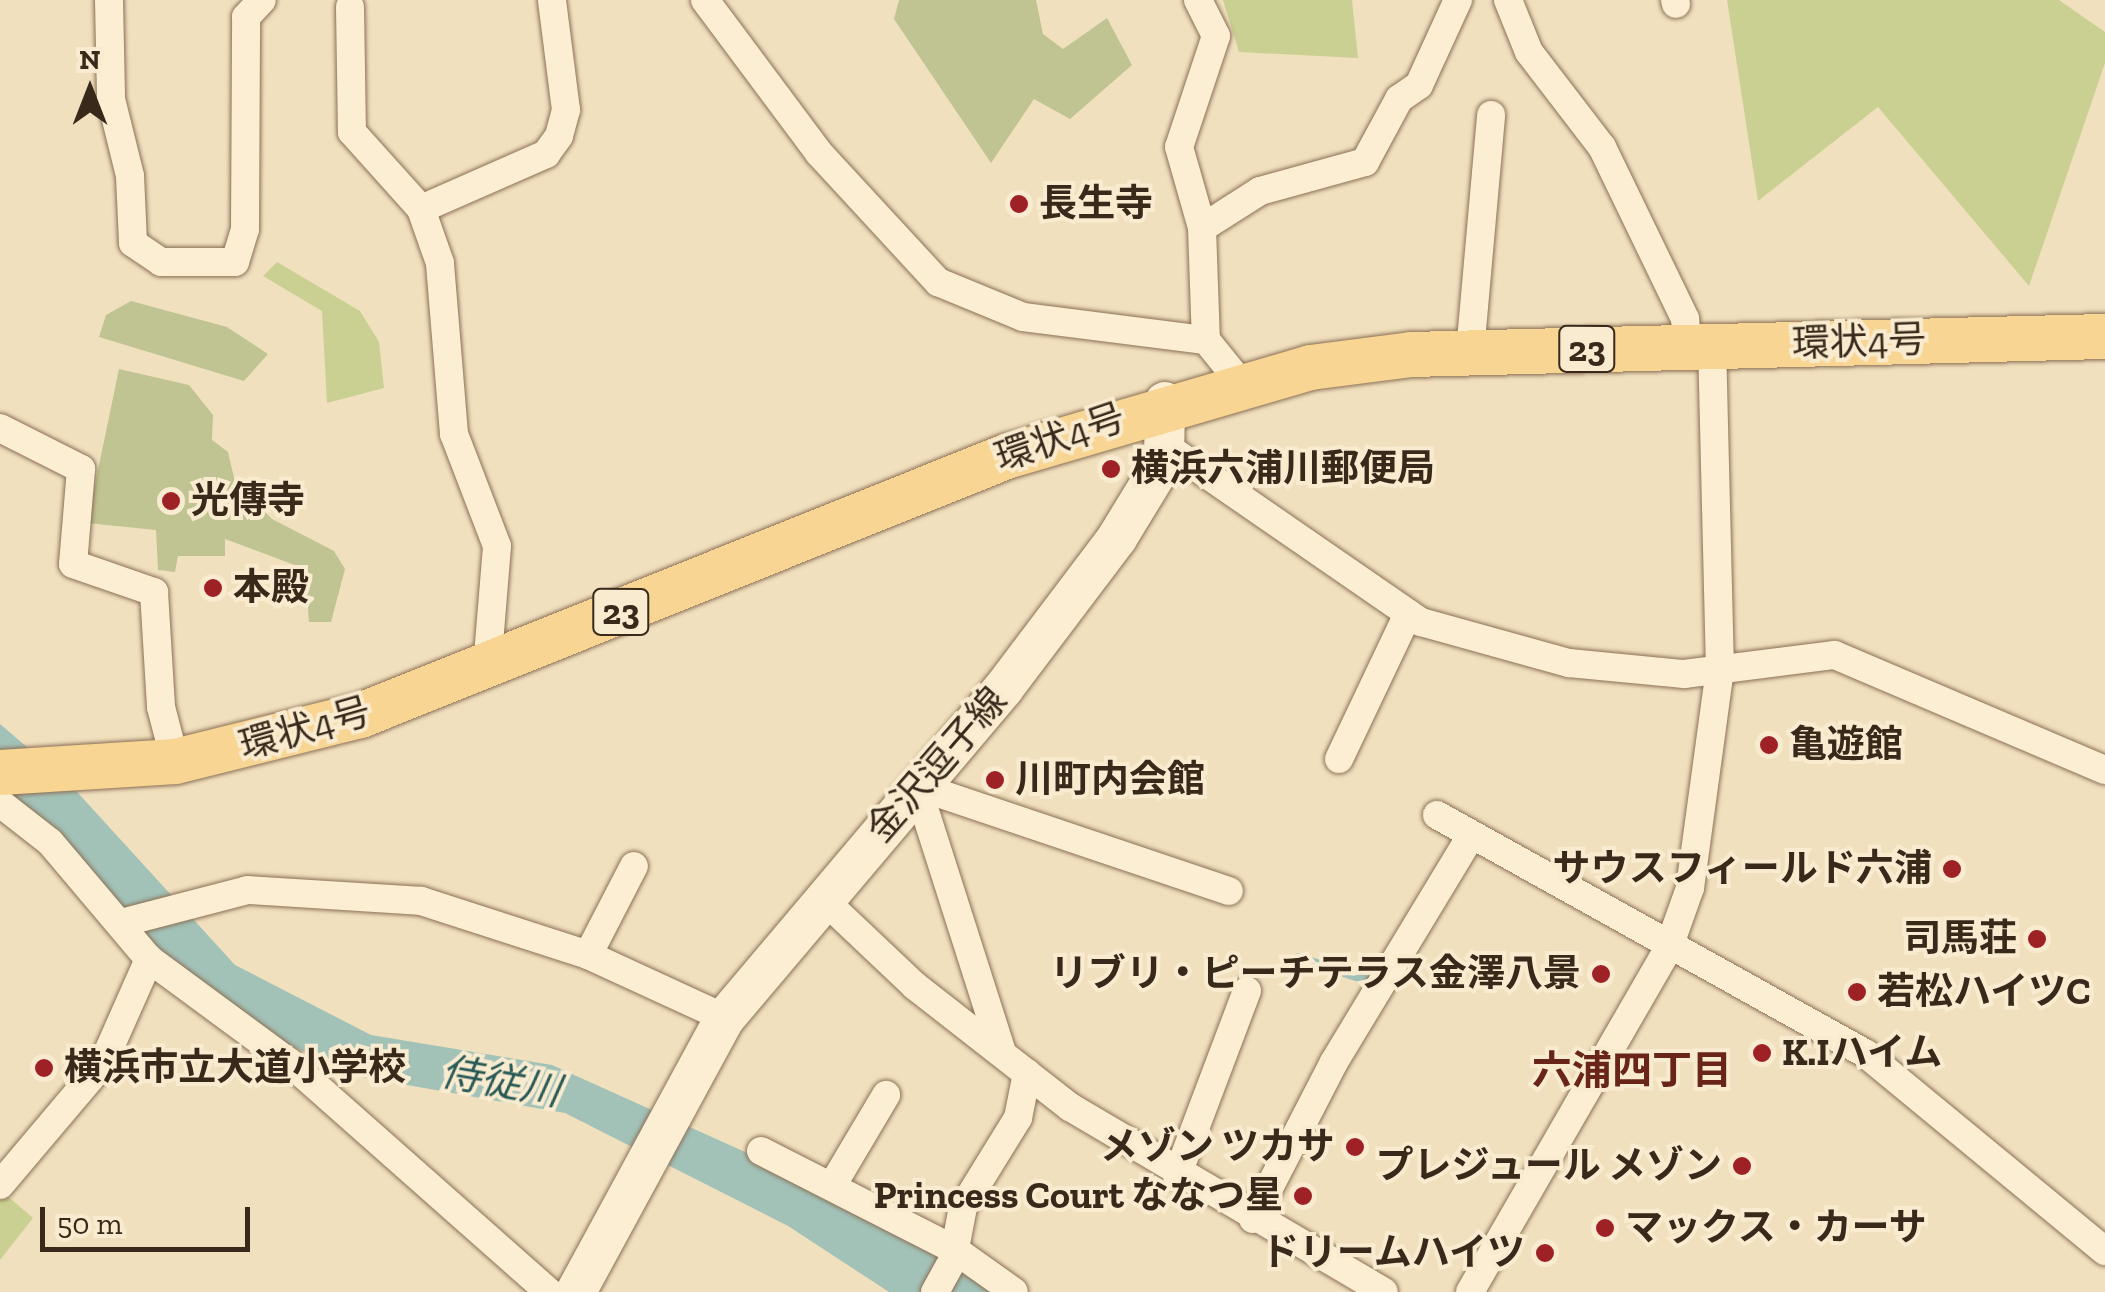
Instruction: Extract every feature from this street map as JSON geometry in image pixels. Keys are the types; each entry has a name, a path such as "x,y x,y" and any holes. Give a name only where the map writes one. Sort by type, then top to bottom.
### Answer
{"main road":[{"name":"環状4号","path":"0,772 63,773 175,761 284,738 487,668 1006,456 1165,402 1240,382 1470,352 2105,336"},
{"path":"1165,402 1167,447"},
{"name":"金沢逗子線","path":"576,1292 724,1018 1081,589 1167,447"}],"street":[{"path":"109,0 128,232 161,262 234,262 242,248 246,18 262,0"},
{"path":"421,209 546,154 559,136 566,110 552,0"},
{"path":"705,0 819,153 938,282 1022,317 1206,340"},
{"path":"1198,0 1216,36 1178,147 1202,228 1206,340 1240,382"},
{"path":"1202,228 1260,190 1365,162 1399,99 1419,85 1458,0"},
{"path":"1470,1292 1668,947 1703,828 1720,670 1700,347 1602,147 1528,52 1508,0"},
{"path":"350,7 352,132 421,209 440,263 454,434 497,546 487,668"},
{"path":"1470,352 1492,116"},
{"path":"0,428 81,469 74,564 154,592 161,707 175,761"},
{"path":"1167,447 1408,614 1569,662 1720,670 1836,655 2105,770"},
{"path":"1339,759 1408,614"},
{"path":"917,786 1230,891"},
{"path":"917,786 1002,1053"},
{"path":"0,803 50,842 124,922 149,959 290,1064 549,1292"},
{"path":"1437,815 1866,1054 2105,1250"},
{"path":"1253,1219 1470,836"},
{"path":"588,955 634,866"},
{"path":"124,922 182,902 346,889 460,908 588,955 724,1018"},
{"path":"822,898 1027,1073 1178,1176 1384,1292"},
{"path":"0,1185 103,1062 149,959"},
{"path":"1178,1176 1247,991"},
{"path":"935,1292 954,1255 963,1207 1018,1118 1027,1073"},
{"path":"832,1186 886,1095"},
{"path":"761,1151 832,1186 1014,1292"}],"green space":[{"path":"899,0 1036,0 1043,34 1063,49 1107,18 1132,65 1070,119 1034,99 991,163 894,19"},
{"path":"1223,0 1352,0 1358,58 1239,52"},
{"path":"1727,0 2059,0 2105,32 2105,63 2029,286 1878,107 1758,201"},
{"path":"277,262 360,311 379,342 384,388 327,403 322,311 263,276"},
{"path":"131,301 227,327 268,354 244,381 99,337 106,315"},
{"path":"119,369 189,385 213,415 212,440 228,452 235,482 272,519 334,551 345,569 331,622 309,622 305,571 292,564 225,539 225,556 178,556 175,572 158,570 156,530 87,523"},
{"path":"5,1194 33,1218 0,1260 0,1200"}],"water":[{"name":"侍従川","path":"0,724 68,782 235,965 371,1035 552,1065 867,1207 999,1292 889,1292 788,1226 565,1113 362,1077 254,1030 200,992 0,784"}],"waterway":[{"path":"1298,957 1368,980"}],"place":[{"name":"長生寺","path":"1019,204"},
{"name":"横浜六浦川郵便局","path":"1111,469"},
{"name":"光傳寺","path":"171,501"},
{"name":"本殿","path":"213,588"},
{"name":"亀遊館","path":"1769,745"},
{"name":"川町内会館","path":"995,780"},
{"name":"サウスフィールド六浦","path":"1952,869"},
{"name":"司馬荘","path":"2037,939"},
{"name":"リブリ・ピーチテラス金澤八景","path":"1601,974"},
{"name":"若松ハイツC","path":"1857,992"},
{"name":"K.Iハイム","path":"1762,1053"},
{"name":"横浜市立大道小学校","path":"44,1068"},
{"name":"メゾン ツカサ","path":"1355,1147"},
{"name":"プレジュール メゾン","path":"1742,1166"},
{"name":"Princess Court ななつ星","path":"1303,1196"},
{"name":"マックス・カーサ","path":"1605,1228"},
{"name":"ドリームハイツ","path":"1545,1253"}],"district":[{"name":"六浦四丁目","path":"1632,1070"}]}
